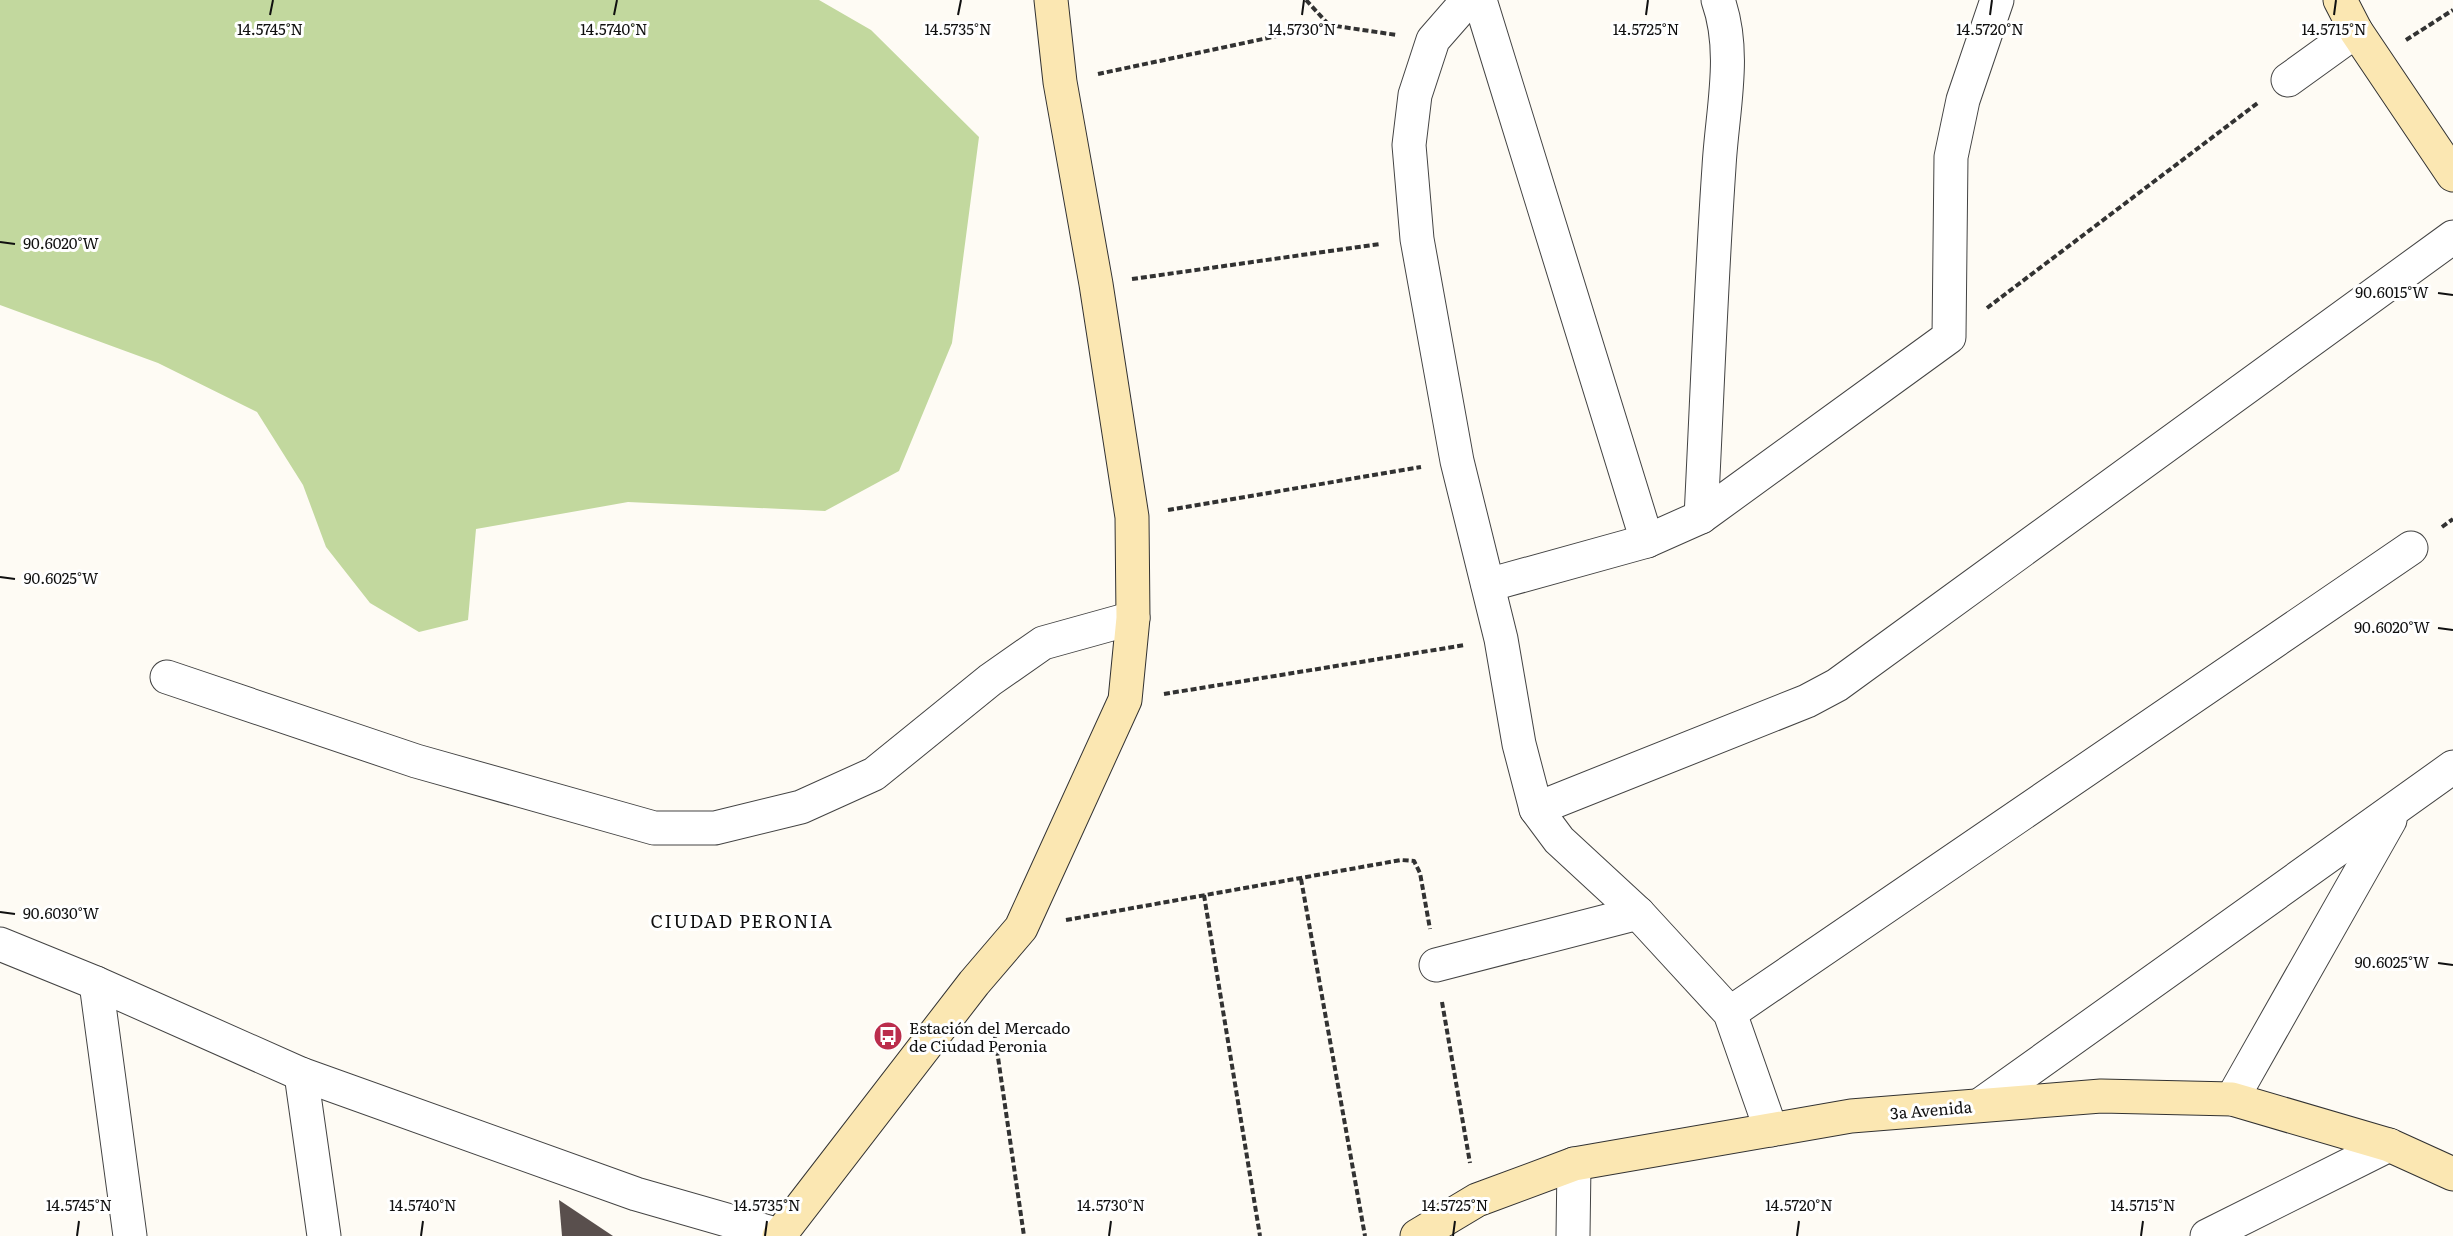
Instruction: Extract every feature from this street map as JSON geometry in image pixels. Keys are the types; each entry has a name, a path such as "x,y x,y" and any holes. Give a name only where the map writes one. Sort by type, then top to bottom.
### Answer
{"main road":[{"path":"780,1236 985,970 1021,928 1125,700 1133,618 1132,517 1096,284 1060,82 1051,0"},
{"path":"2340,0 2356,31 2453,175"},
{"name":"3a Avenida","path":"1417,1236 1477,1200 1574,1164 1851,1116 2101,1096 2232,1099 2389,1145 2453,1174"}],"street":[{"path":"1467,0 1433,40 1415,94 1409,145 1417,239 1457,461 1501,639 1519,744 1536,809 1559,840 1638,913 1730,1013 1771,1130"},
{"path":"1480,0 1647,541"},
{"path":"1701,517 1719,165 1729,50 1724,18 1718,0"},
{"path":"1488,585 1647,541 1701,517 1949,337 1951,157 1964,100 1997,0"},
{"path":"2288,80 2356,31"},
{"path":"1536,809 1807,701 1837,685 2453,237"},
{"path":"1730,1013 2411,548"},
{"path":"167,677 240,704 416,761 654,828 715,828 801,807 874,774 990,680 1043,643 1133,618"},
{"path":"1980,1105 2395,811 2453,767"},
{"path":"2232,1099 2395,811"},
{"path":"1436,965 1638,913"},
{"path":"0,944 96,983 301,1074 636,1194 780,1236"},
{"path":"96,983 130,1236"},
{"path":"301,1074 324,1236"},
{"path":"2207,1236 2389,1145"},
{"path":"1573,1236 1574,1164"}],"path":[{"path":"1306,0 1329,25"},
{"path":"2375,59 2453,10"},
{"path":"1060,82 1329,25 1433,40"},
{"path":"1949,337 2288,80"},
{"path":"1096,284 1417,239"},
{"path":"1132,517 1457,461"},
{"path":"1125,700 1501,639"},
{"path":"1021,928 1401,860 1414,861 1420,873 1477,1200"},
{"path":"1301,879 1365,1236"},
{"path":"1204,895 1260,1236"},
{"path":"985,970 1024,1236"}],"green space":[{"path":"0,0 819,0 871,30 979,137 952,343 899,471 825,511 628,502 476,529 468,620 419,632 370,603 326,547 303,485 257,412 158,363 0,305"}],"building":[{"path":"559,1200 613,1236 562,1236"}],"place":[{"name":"Estación del Mercado de Ciudad Peronia","path":"888,1036"}],"district":[{"name":"CIUDAD PERONIA","path":"742,920"}]}
